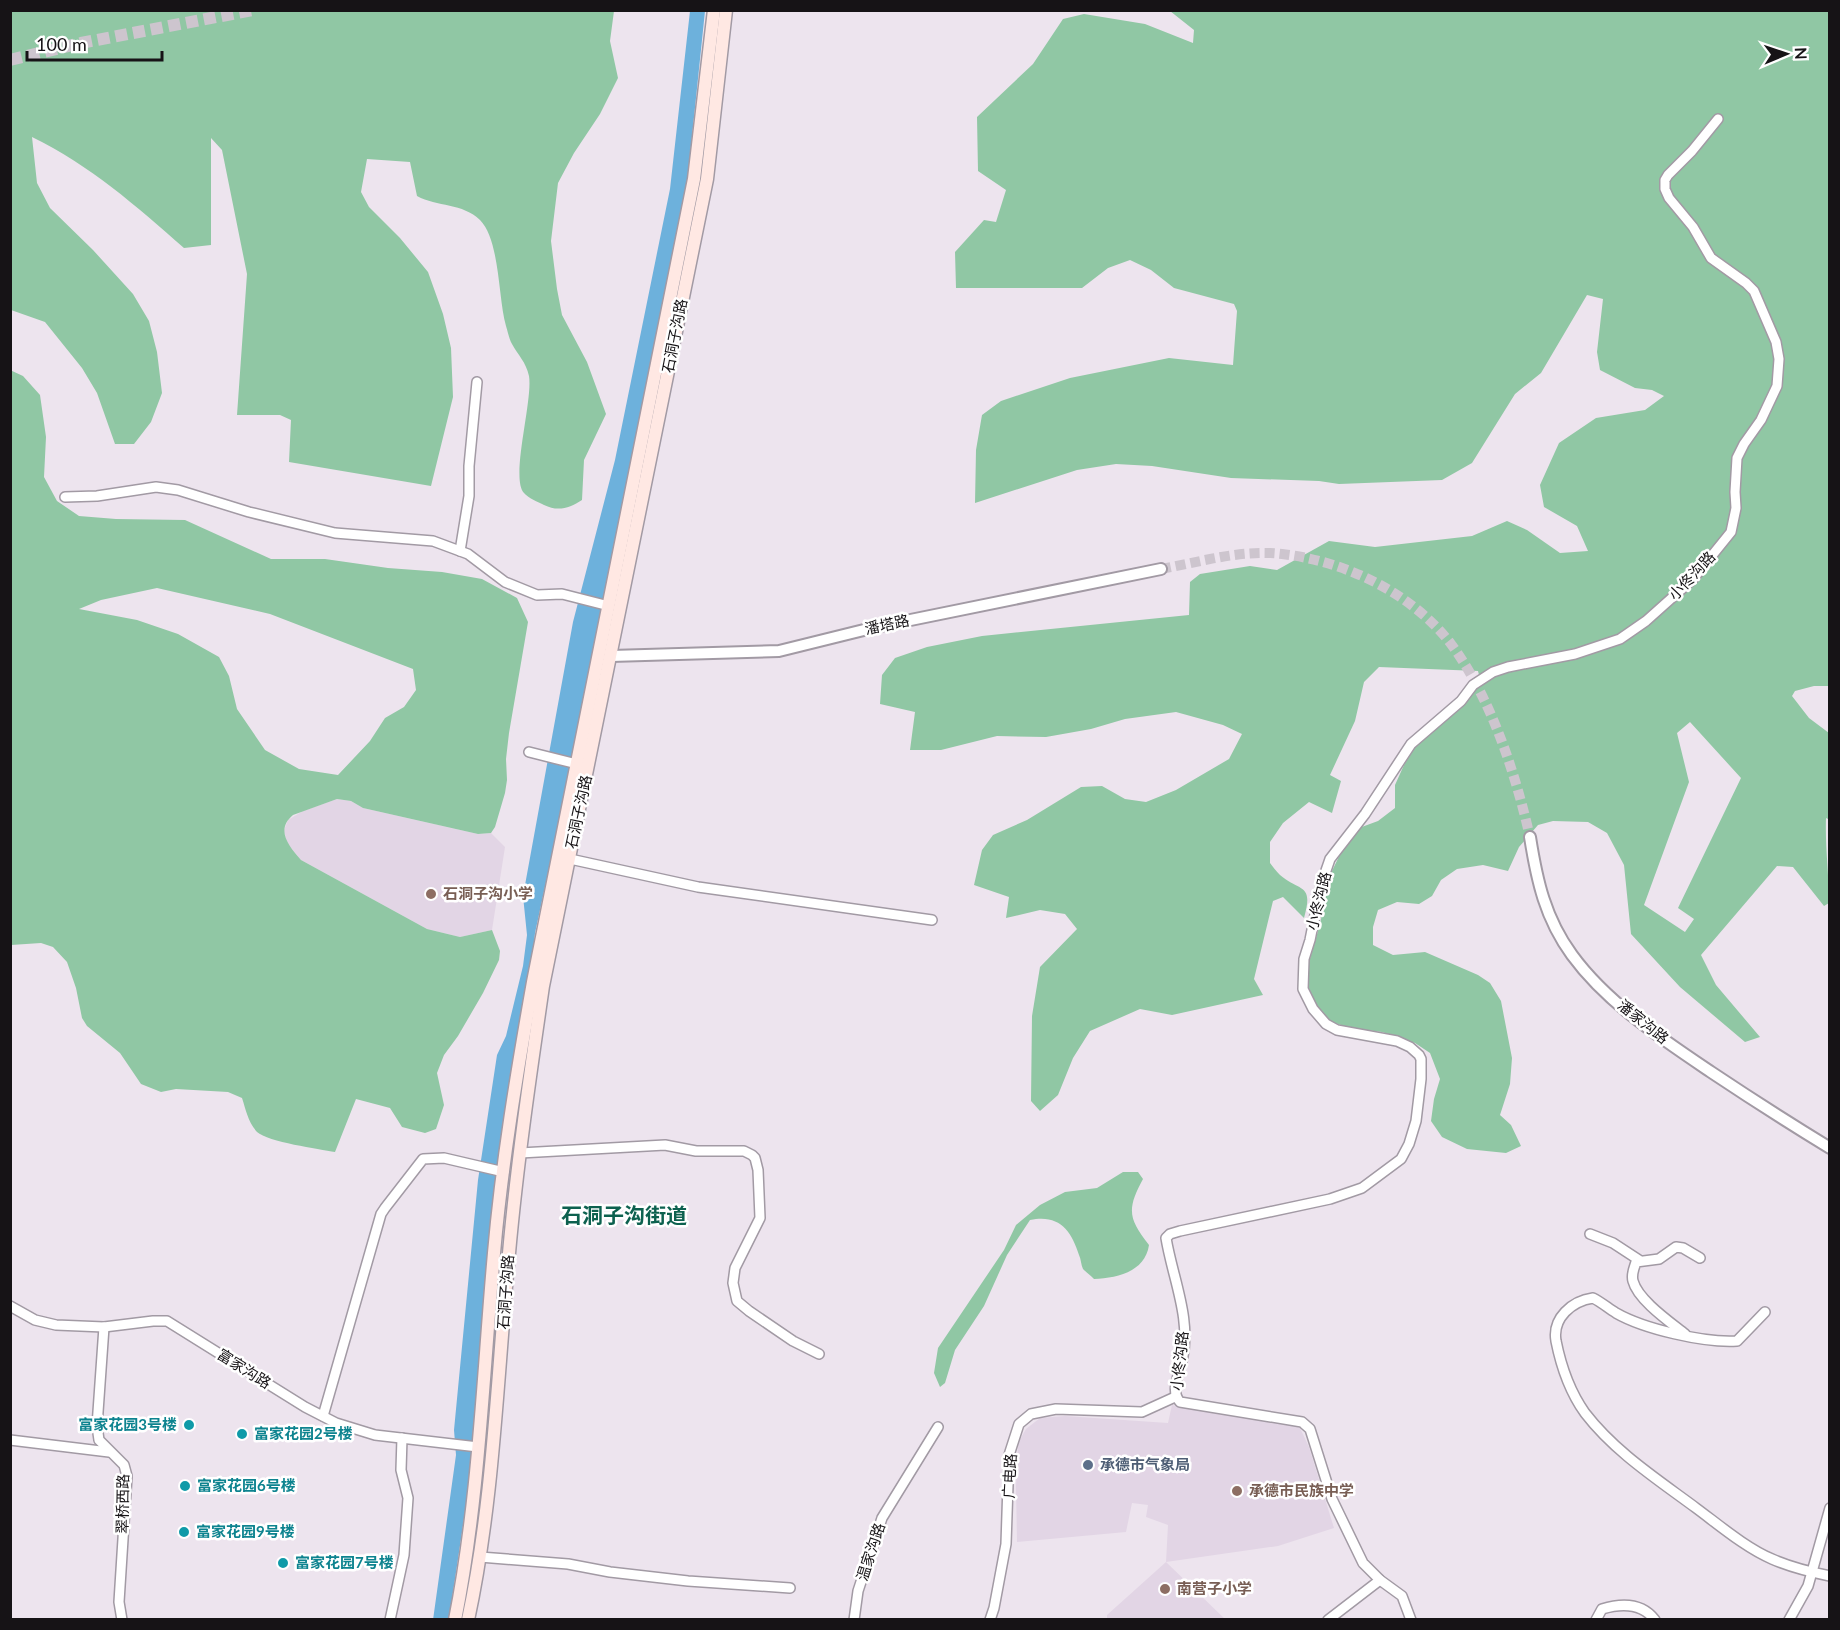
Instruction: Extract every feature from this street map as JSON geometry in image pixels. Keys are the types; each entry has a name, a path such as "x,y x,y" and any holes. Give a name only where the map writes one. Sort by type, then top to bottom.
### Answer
{"main road":[{"name":"石洞子沟路","path":"455,1620 469,1538 502,1172 511,1107 575,764 694,179 714,10"},
{"name":"石洞子沟路","path":"468,1620 480,1557 498,1395 509,1253 520,1153 543,986 612,656 707,179 726,10"}],"street":[{"name":"小佟沟路","path":"1411,1620 1402,1596 1380,1580 1363,1563 1332,1499 1310,1429 1304,1424 1289,1419 1180,1402 1175,1397 1175,1388 1184,1354 1184,1316 1166,1238 1180,1230 1330,1199 1362,1188 1401,1159 1409,1144 1416,1121 1421,1078 1419,1054 1396,1041 1337,1030 1326,1024 1313,1009 1303,989 1304,959 1321,885 1330,859 1365,813 1411,744 1461,701 1473,686 1493,672 1508,667 1575,654 1620,639 1646,621 1693,579 1731,532 1736,508 1737,458 1761,420 1777,386 1779,359 1776,342 1754,291 1711,258 1693,227 1669,198 1665,189 1665,180 1668,175 1692,151 1718,119"},
{"path":"460,551 469,496 468,466 477,382"},
{"path":"65,497 97,496 156,487 178,490 249,512 335,533 433,542 460,551 505,582 537,595 562,594 607,605"},
{"name":"潘塔路","path":"612,656 779,651 876,627 1161,569"},
{"path":"529,752 575,764"},
{"name":"潘家沟路","path":"1530,837 1541,897 1572,955 1594,981 1649,1031 1830,1148"},
{"path":"570,858 698,887 932,920"},
{"path":"520,1153 665,1145 696,1151 744,1152 752,1155 758,1170 760,1218 735,1268 734,1283 737,1301 784,1335 819,1354"},
{"path":"323,1416 381,1214 423,1159 444,1158 502,1172"},
{"path":"1590,1234 1613,1243 1639,1260 1659,1259 1676,1247 1683,1248 1700,1258"},
{"path":"1639,1260 1632,1272 1637,1290 1687,1336"},
{"path":"1765,1312 1737,1341 1721,1342 1642,1325 1616,1313 1593,1298 1584,1299 1566,1309 1557,1323 1555,1337 1561,1363 1585,1413 1623,1453 1726,1530 1771,1559 1830,1576"},
{"name":"富家沟路","path":"10,1306 45,1323 104,1327 167,1321 336,1423 375,1435 476,1447"},
{"name":"翠桥西路","path":"104,1327 97,1426 99,1440 124,1465 127,1476 119,1602 122,1620"},
{"name":"广电路","path":"990,1620 1006,1544 1009,1455 1019,1424 1031,1414 1056,1409 1142,1412 1175,1397"},
{"name":"温家沟路","path":"854,1620 858,1591 882,1518 938,1427"},
{"path":"390,1620 404,1556 408,1498 401,1470 402,1438"},
{"path":"10,1440 110,1452"},
{"path":"1789,1620 1808,1586 1830,1508"},
{"path":"480,1557 568,1564 610,1572 688,1581 790,1588"},
{"path":"1328,1620 1380,1580"},
{"path":"1596,1620 1602,1609 1614,1605 1635,1606 1647,1610 1655,1620"}],"shaded area":[{"name":"石洞子沟小学","path":"337,799 351,801 363,808 478,834 491,833 505,847 492,930 460,937 427,929 301,860 287,843 284,830 288,820 303,811"},
{"path":"1172,1405 1289,1424 1300,1428 1309,1447 1334,1528 1278,1546 1166,1562 1168,1525 1146,1517 1148,1505 1132,1503 1126,1532 1017,1542 1018,1443 1026,1429 1040,1418 1065,1416 1168,1423"},
{"name":"南营子小学","path":"1166,1562 1226,1620 1107,1619 1107,1615"}],"green space":[{"path":"11,10 614,11 610,41 618,78 600,114 574,153 558,183 551,241 562,315 587,362 606,414 584,460 582,500 559,509 549,507 524,493 520,485 519,472 528,403 529,376 511,342 506,326 495,255 487,229 480,220 466,211 417,196 410,162 367,159 361,192 369,207 400,238 428,272 443,314 451,348 453,397 431,486 289,462 291,420 280,415 237,415 247,274 222,150 211,138 211,245 184,248 93,174 32,137 37,183 50,208 133,294 149,321 157,352 162,393 151,422 134,444 115,444 97,393 82,368 45,322 11,310"},
{"path":"1170,11 1829,11 1829,686 1814,686 1795,691 1792,696 1809,718 1829,733 1830,820 1826,818 1826,829 1829,903 1824,906 1793,867 1777,866 1701,955 1716,985 1760,1037 1745,1042 1680,987 1631,934 1624,865 1607,833 1588,822 1553,821 1538,825 1519,847 1508,871 1483,865 1457,869 1441,880 1432,896 1419,904 1397,902 1378,910 1373,927 1373,945 1393,955 1425,952 1478,975 1490,983 1501,1001 1512,1058 1510,1084 1500,1115 1511,1125 1521,1146 1506,1153 1467,1149 1442,1137 1431,1121 1440,1079 1430,1053 1415,1043 1382,1032 1350,1028 1329,1021 1310,997 1307,969 1320,924 1330,875 1349,836 1359,828 1378,821 1395,808 1395,785 1404,765 1420,739 1465,704 1481,683 1478,671 1379,667 1364,682 1355,721 1330,775 1341,781 1332,813 1309,802 1283,823 1270,842 1270,863 1280,875 1306,893 1307,907 1304,918 1283,897 1273,901 1254,979 1263,995 1172,1015 1140,1009 1090,1031 1073,1058 1058,1095 1040,1111 1031,1101 1032,1016 1040,967 1077,929 1065,914 1040,910 1006,918 1009,897 974,885 982,850 993,835 1027,820 1081,787 1102,786 1125,799 1146,802 1176,790 1229,759 1242,734 1223,725 1176,712 1125,719 1091,729 1046,737 997,736 941,750 910,750 915,712 880,704 882,675 895,658 927,647 982,636 1189,615 1190,582 1200,574 1250,566 1277,570 1329,541 1375,547 1472,536 1507,521 1527,530 1560,553 1588,551 1577,526 1544,507 1540,485 1559,443 1596,418 1645,410 1664,396 1652,390 1635,388 1600,370 1597,352 1603,299 1587,295 1541,373 1515,394 1472,463 1442,480 1339,484 1319,481 1231,478 1152,466 1116,464 1077,470 975,503 976,450 982,415 1001,401 1070,378 1169,358 1233,365 1237,311 1234,304 1174,288 1151,270 1130,260 1108,268 1082,288 956,288 955,252 984,220 996,222 1006,190 978,171 977,117 1033,64 1063,19 1084,14 1145,24 1193,43 1194,30","holes":["1690,722 1741,778 1678,908 1694,919 1685,932 1644,905 1689,782 1677,733"]},
{"path":"10,370 23,376 40,395 46,437 44,477 57,501 79,516 185,520 271,559 325,559 388,568 442,572 482,579 517,598 528,622 509,733 505,793 491,833 478,834 363,808 351,801 337,799 293,815 285,826 284,832 288,844 301,860 427,929 460,937 492,930 500,951 499,960 483,993 444,1055 437,1073 444,1105 436,1129 425,1133 402,1127 390,1108 356,1099 335,1152 294,1145 263,1136 251,1124 242,1098 228,1092 176,1089 161,1092 141,1084 120,1053 87,1026 82,1018 76,988 67,962 53,947 41,943 11,945","holes":["157,588 270,614 413,669 416,690 404,707 385,718 370,741 338,775 299,769 265,750 237,709 229,676 219,657 178,634 137,620 79,609 101,600"]},
{"path":"1123,1172 1138,1172 1143,1179 1132,1207 1137,1228 1149,1245 1142,1262 1129,1272 1094,1279 1083,1269 1068,1231 1049,1219 1030,1220 1007,1255 984,1306 955,1350 945,1383 940,1387 934,1373 938,1348 1004,1250 1016,1225 1040,1205 1065,1192 1097,1188"}],"water":[{"path":"690,11 705,11 688,175 569,776 535,933 531,974 506,1102 473,1459 449,1619 433,1620 456,1455 454,1430 478,1180 497,1055 506,1036 523,966 527,935 523,896 573,622 615,460 670,189"}],"tunnel":[{"path":"10,60 81,43 253,10"},
{"path":"1161,569 1252,553 1282,554 1330,564 1353,572 1375,582 1417,609 1451,644 1490,712 1509,762 1530,837"}],"place":[{"name":"石洞子沟小学","path":"431,894"},
{"name":"富家花园3号楼","path":"189,1425"},
{"name":"富家花园2号楼","path":"242,1434"},
{"name":"承德市气象局","path":"1088,1465"},
{"name":"富家花园6号楼","path":"185,1486"},
{"name":"承德市民族中学","path":"1237,1491"},
{"name":"富家花园9号楼","path":"184,1532"},
{"name":"富家花园7号楼","path":"283,1563"},
{"name":"南营子小学","path":"1165,1589"}],"district":[{"name":"石洞子沟街道","path":"624,1216"}]}
